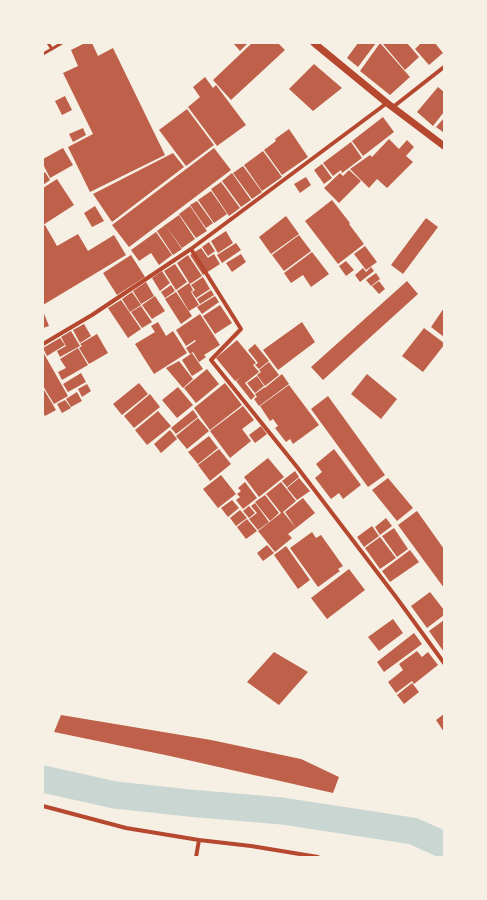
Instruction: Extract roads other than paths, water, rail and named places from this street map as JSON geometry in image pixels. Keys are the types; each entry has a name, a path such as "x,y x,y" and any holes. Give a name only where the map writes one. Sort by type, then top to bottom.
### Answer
{"street":[{"path":"314,43 390,105 444,146"},
{"path":"43,344 92,315 191,249 444,67"},
{"path":"191,249 241,329 211,360 297,466 444,663"},
{"path":"43,806 126,828 318,857"},
{"path":"196,857 199,840"}],"lane":[{"path":"48,43 52,49"},
{"path":"43,54 62,43"}],"waterway":[{"path":"43,779 115,795 282,811 413,831 444,845"}]}
